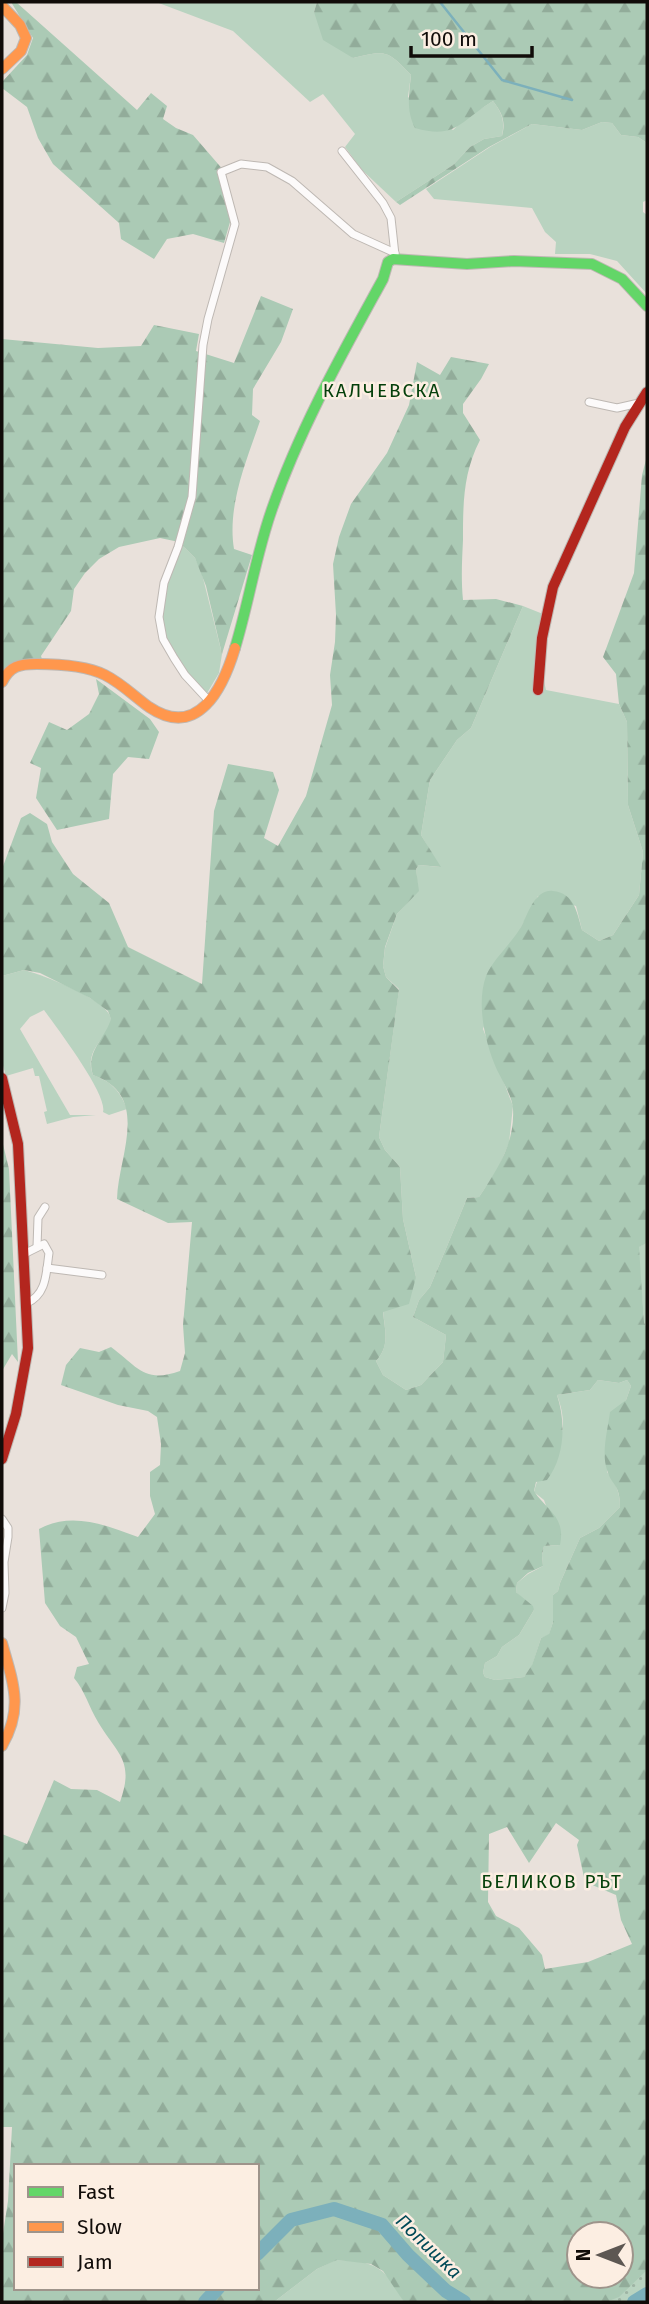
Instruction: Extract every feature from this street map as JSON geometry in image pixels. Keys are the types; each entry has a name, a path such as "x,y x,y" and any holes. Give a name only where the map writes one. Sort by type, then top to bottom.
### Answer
{"street":[{"path":"2,6 25,30 26,41 24,49 2,69"},
{"path":"342,151 383,203 391,218 395,256"},
{"path":"210,702 173,658 163,639 159,617 164,583 178,547 192,497 203,345 235,224 220,172 241,164 267,167 292,181 353,234 395,256 467,264 514,261 592,264 622,279 647,306"},
{"path":"2,682 7,671 18,665 84,667 118,681 152,710 174,718 192,716 210,702 228,671 261,541 282,484 330,380 383,279 388,262 395,256"},
{"path":"538,690 545,611 553,587 625,427 647,392"},
{"path":"589,402 617,408 640,403"},
{"path":"2,1078 18,1144 28,1348 23,1381 2,1459"},
{"path":"37,1247 38,1218 45,1208"},
{"path":"24,1254 44,1244 48,1249 43,1289 37,1298 27,1303"},
{"path":"47,1268 102,1275"},
{"path":"2,1519 8,1528 2,1608"},
{"path":"2,1643 17,1696 12,1731 2,1746"}],"green space":[{"path":"11,2 16,2 137,110 151,93 167,106 163,119 193,135 225,172 230,222 224,243 193,234 167,239 154,259 121,239 119,223 53,164 38,138 27,107 2,88 2,82 27,55 33,38"},
{"path":"156,2 317,2 314,12 353,58 380,53 397,61 411,75 408,97 453,130 493,101 502,117 502,136 484,139 470,147 453,165 396,202 362,170 345,147 355,134 323,94 310,102 233,31"},
{"path":"317,2 647,2 647,143 638,137 621,135 612,123 602,122 582,130 532,124 489,147 400,205 396,202 453,165 470,147 484,139 502,136 504,126 501,113 493,101 449,130 440,132 415,128 409,109 411,75 386,54 353,58 323,40 314,12"},
{"path":"602,122 612,123 621,135 638,137 647,143 647,200 643,202 643,212 647,215 647,294 617,261 590,254 555,254 556,242 545,232 532,208 434,199 426,189 490,147 532,124 582,130"},
{"path":"261,296 293,309 281,342 253,389 252,415 260,421 239,484 233,517 234,549 252,555 222,654 206,586 195,558 179,542 160,538 119,547 99,559 74,589 71,611 41,656 42,659 2,672 2,339 98,348 141,346 154,325 199,334 196,351 234,363"},
{"path":"451,357 489,364 463,404 463,413 480,440 470,464 465,489 463,600 496,599 523,606 471,728 457,740 430,780 421,835 441,867 419,865 416,869 419,891 397,914 385,947 383,966 386,977 399,990 379,1137 385,1150 400,1167 403,1219 416,1277 409,1304 383,1312 385,1344 376,1361 383,1375 406,1390 421,1385 443,1362 446,1335 413,1317 419,1300 430,1287 467,1198 479,1197 498,1166 511,1133 512,1104 493,1059 483,1023 482,999 486,976 542,893 553,891 566,895 573,904 582,930 599,941 613,935 639,895 643,852 628,805 627,722 619,704 616,674 603,657 634,573 642,475 647,456 647,1243 639,1247 644,1322 647,1329 647,2302 404,2302 383,2271 371,2264 337,2260 317,2269 274,2302 2,2302 2,2240 8,2201 12,2127 2,2127 2,1834 27,1844 54,1780 71,1789 97,1790 120,1802 126,1776 122,1758 74,1678 77,1667 89,1664 76,1637 60,1626 45,1603 39,1529 76,1520 101,1524 138,1537 155,1514 150,1496 150,1472 160,1465 161,1444 157,1417 148,1411 118,1405 61,1385 66,1365 80,1348 99,1352 111,1347 149,1374 180,1371 185,1353 183,1325 192,1222 168,1223 117,1199 127,1112 122,1097 111,1085 93,1075 91,1067 94,1052 111,1019 108,1011 90,998 40,973 24,970 2,976 2,869 21,818 30,813 47,824 52,842 73,874 109,903 128,947 202,984 214,811 228,764 273,772 279,790 264,838 278,846 306,796 332,705 330,675 336,615 333,564 339,537 351,504 387,453 409,405 417,362 440,375","holes":["598,1380 619,1383 627,1380 631,1386 626,1400 610,1412 605,1463 617,1489 620,1507 599,1528 580,1538 558,1591 553,1595 553,1622 549,1634 541,1638 532,1665 524,1677 495,1680 485,1677 485,1663 497,1656 502,1647 519,1635 534,1610 533,1606 516,1592 517,1583 528,1573 543,1566 544,1546 560,1545 558,1520 534,1491 536,1482 547,1480 553,1471 560,1450 563,1428 557,1395 590,1390","556,1823 579,1840 577,1845 585,1882 616,1895 621,1920 632,1944 588,1962 545,1969 542,1955 519,1928 496,1916 488,1902 489,1834 507,1827 529,1863"]},
{"path":"179,542 195,558 201,570 222,654 219,673 203,700 176,663 159,622 160,586"},
{"path":"523,606 548,616 543,677 546,690 619,704 627,722 628,805 643,852 639,895 613,935 599,941 582,930 576,906 538,896 521,927 483,1029 513,1106 509,1143 498,1169 479,1197 467,1198 430,1287 419,1300 413,1317 446,1335 443,1362 421,1385 406,1390 383,1375 376,1361 385,1344 383,1311 416,1277 403,1219 400,1167 385,1150 379,1137 399,989 386,977 383,966 385,948 397,914 418,891 416,869 419,865 440,867 421,835 430,780 457,740 471,728"},
{"path":"96,679 150,719 159,732 149,759 128,757 113,774 109,819 57,830 36,798 41,768 30,763 49,722 67,730 89,714 99,694"},
{"path":"24,970 74,989 108,1013 110,1026 94,1050 91,1066 93,1075 114,1088 127,1109 109,1115 103,1112 98,1091 90,1077 44,1010 30,1017 20,1029 70,1115 96,1115 73,1117 47,1124 44,1112 47,1111 39,1076 35,1076 33,1068 6,1076 2,1062 2,976"},
{"path":"2,1140 9,1169 18,1362 12,1354 2,1371"},
{"path":"647,1243 647,1329 644,1322 638,1247"},
{"path":"598,1380 619,1383 627,1380 631,1386 626,1400 618,1408 607,1472 617,1488 620,1507 599,1528 580,1538 558,1591 553,1595 553,1622 549,1635 541,1638 532,1666 524,1677 495,1680 485,1677 485,1663 497,1656 502,1647 519,1635 534,1610 516,1592 517,1583 543,1566 544,1546 560,1545 544,1500 534,1492 544,1466 561,1437 562,1412 557,1395 590,1390"},
{"path":"336,2260 361,2262 378,2268 391,2281 404,2302 274,2302 317,2269"},
{"path":"647,2270 647,2302 606,2302 619,2297 626,2290 635,2290 635,2282"}],"waterway":[{"path":"440,2 502,80 572,100"},
{"name":"Попишка","path":"259,2252 291,2220 334,2209 382,2225 408,2255 446,2291 464,2302"},
{"name":"Попишка","path":"205,2302 216,2290"},
{"name":"Попишка","path":"634,2302 647,2294"}],"traffic: fast":[{"path":"235,648 261,543 283,479 323,392 383,279 388,262 393,259 467,264 514,261 592,264 622,279 647,306"}],"traffic: slow":[{"path":"2,6 20,25 26,38 21,51 2,69"},
{"path":"2,682 8,672 20,665 80,667 111,678 149,707 166,716 181,717 195,713 206,705 223,679 235,648"},
{"path":"2,1643 13,1683 15,1707 9,1732 2,1746"}],"traffic: jam":[{"path":"538,690 542,638 553,587 625,427 647,392"},
{"path":"2,1078 18,1144 28,1348 16,1414 2,1459"}],"district":[{"name":"КАЛЧЕВСКА","path":"382,390"},
{"name":"БЕЛИКОВ РЪТ","path":"552,1881"}]}
